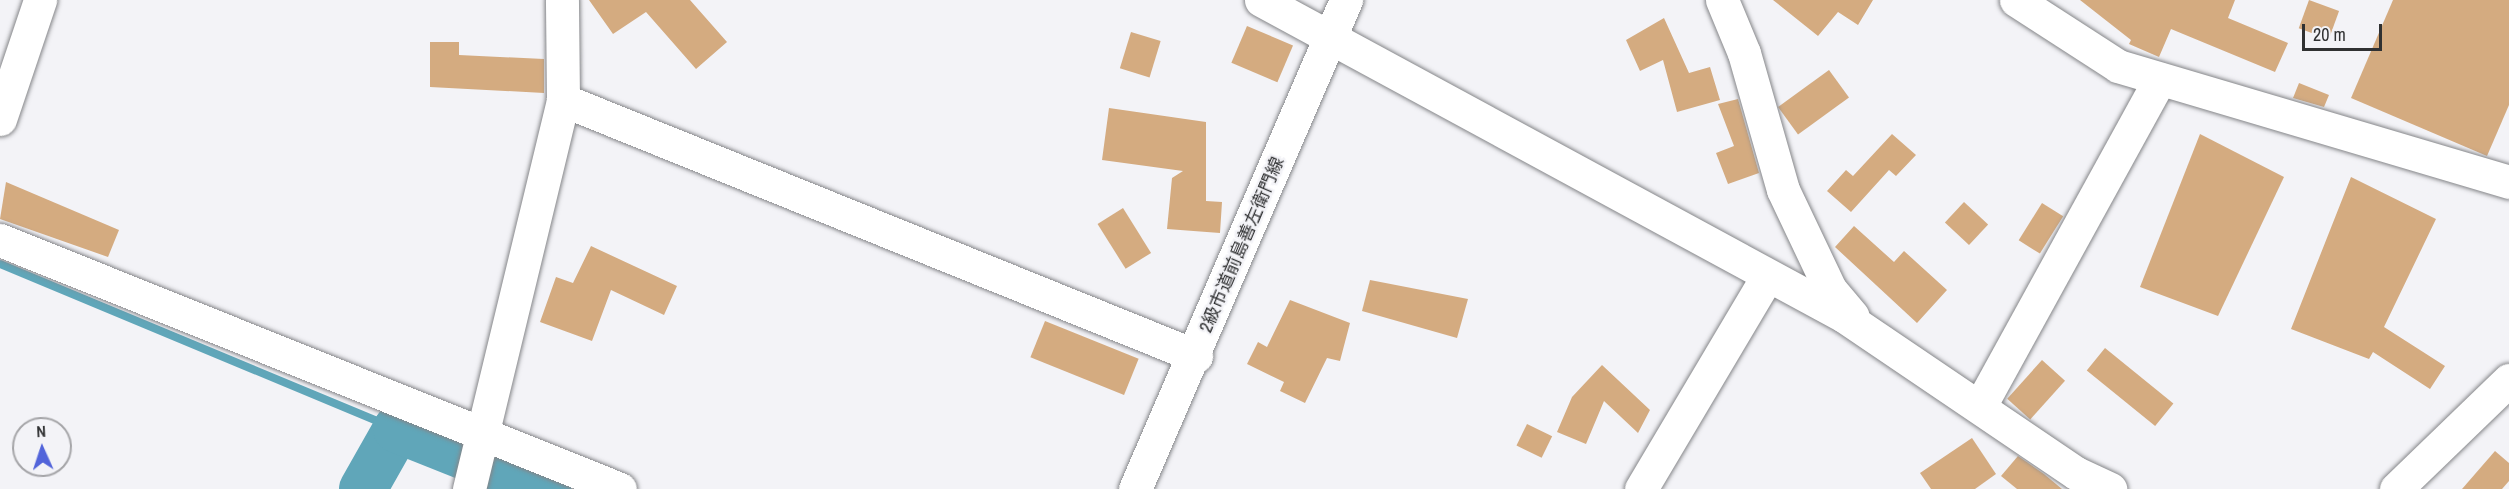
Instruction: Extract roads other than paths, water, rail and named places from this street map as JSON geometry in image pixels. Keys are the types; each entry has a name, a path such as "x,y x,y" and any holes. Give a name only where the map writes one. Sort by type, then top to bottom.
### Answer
{"street":[{"path":"0,119 40,0"},
{"path":"470,485 563,100 562,0"},
{"path":"1261,0 1864,329 2076,472 2111,489"},
{"name":"2級市道前島善左衛門線","path":"1135,489 1196,356 1346,0"},
{"path":"1722,0 1744,53 1783,190 1830,289 1864,329"},
{"path":"2016,0 2118,66 2509,183"},
{"path":"1980,406 2160,79"},
{"path":"563,100 1196,356"},
{"path":"0,240 620,489"},
{"path":"1641,489 1767,277"},
{"path":"2396,489 2509,380"}],"waterway":[{"path":"0,264 397,429"},
{"path":"363,489 397,429 548,489"}]}
